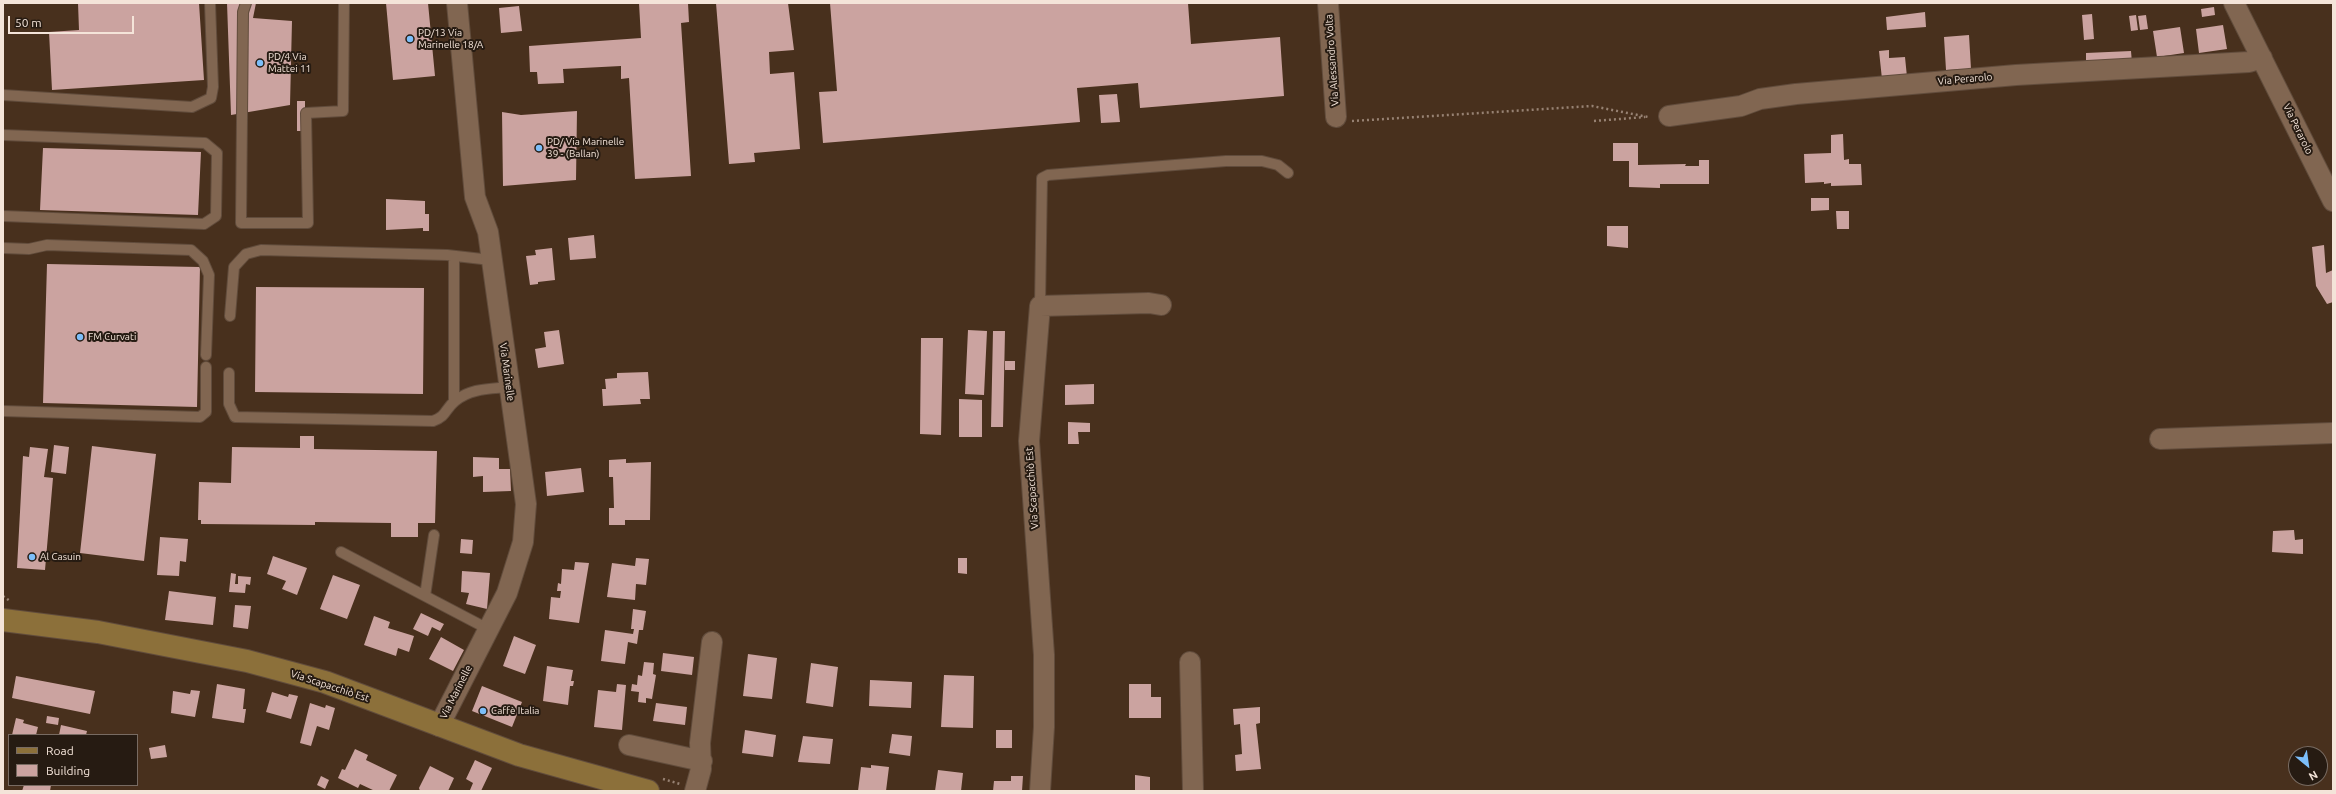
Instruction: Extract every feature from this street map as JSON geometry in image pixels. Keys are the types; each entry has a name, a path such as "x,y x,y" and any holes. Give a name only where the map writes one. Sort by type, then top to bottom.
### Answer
{"main road":[{"name":"Via Scapacchiò Est","path":"3,620 28,621 168,645 247,661 325,682 519,755 648,791"}],"street":[{"name":"Via Marinelle","path":"439,726 507,593 524,542 526,504 488,232 475,197 457,3"},
{"name":"Via Alessandro Volta","path":"1328,3 1336,117"},
{"name":"Via Perarolo","path":"2234,3 2333,200"},
{"name":"Via Perarolo","path":"1670,116 1741,106 1760,99 1796,94 2016,75 2249,62 2262,58"},
{"path":"1040,306 1149,303 1162,305"},
{"name":"Via Scapacchiò Est","path":"1040,306 1029,441 1044,655 1044,727 1040,791"},
{"path":"2160,439 2333,433"},
{"path":"3,610 28,621"},
{"path":"694,791 702,761 700,743 712,642"},
{"path":"1190,662 1193,791"},
{"path":"629,745 702,761"}],"lane":[{"path":"3,95 192,107 211,98 213,87 210,3"},
{"path":"246,3 243,12 241,223 308,223 306,113 343,111 344,3"},
{"path":"3,135 205,143 216,153 216,216 204,224 3,216"},
{"path":"1040,306 1042,178 1048,175 1226,161 1262,161 1278,165 1288,173"},
{"path":"3,248 29,249 48,245 190,250 203,261 209,275 206,355"},
{"path":"230,316 234,268 246,254 261,250 454,256 491,260"},
{"path":"454,256 454,401"},
{"path":"3,411 200,417 206,412 206,367"},
{"path":"228,374 229,404 234,417 432,421 442,418 454,401 471,391 509,387"},
{"path":"425,596 434,535"},
{"path":"341,552 488,629"}],"path":[{"path":"1336,117 1340,120 1354,121 1592,106 1648,117"},
{"path":"1594,121 1670,116"}],"building":[{"path":"78,3 199,3 204,80 52,90 49,32 79,30"},
{"name":"PD/4 Via Mattei 11","path":"227,3 256,3 253,18 292,21 290,105 231,115"},
{"name":"PD/13 Via Marinelle 18/A","path":"386,3 428,3 435,76 393,80"},
{"path":"639,3 688,3 689,22 681,23 691,176 635,179 629,78 621,79 621,66 563,69 564,83 538,84 537,72 530,72 529,46 641,38"},
{"path":"716,3 788,3 794,50 769,52 770,74 794,72 800,149 754,153 755,162 729,164"},
{"path":"830,3 1188,3 1191,44 1280,37 1284,96 1140,108 1138,83 1077,88 1080,122 823,143 819,92 837,91"},
{"path":"519,6 522,31 501,33 499,8"},
{"path":"2214,7 2215,15 2202,17 2201,9"},
{"path":"1925,12 1926,27 1887,30 1886,17"},
{"path":"2092,14 2094,39 2084,40 2082,15"},
{"path":"2136,15 2138,30 2131,31 2129,16"},
{"path":"2146,15 2148,29 2140,30 2138,16"},
{"path":"2223,25 2227,49 2199,53 2196,29"},
{"path":"2180,27 2184,53 2157,57 2153,31"},
{"path":"1969,35 1971,69 1946,70 1944,37"},
{"path":"1889,50 1889,58 1905,57 1907,77 1882,79 1879,51"},
{"path":"2131,51 2132,63 2086,64 2086,53"},
{"path":"1117,94 1120,122 1101,123 1099,95"},
{"path":"297,101 305,101 305,131 297,131"},
{"name":"PD/ Via Marinelle 39 - (Ballan)","path":"577,111 576,180 503,186 502,112 521,115"},
{"path":"1843,134 1844,160 1849,159 1849,164 1861,164 1862,185 1831,186 1831,183 1824,184 1824,182 1805,183 1804,154 1831,153 1831,135"},
{"path":"1613,143 1638,143 1638,165 1686,164 1685,166 1699,166 1699,160 1709,160 1709,184 1660,184 1660,188 1629,187 1629,161 1613,161"},
{"path":"43,148 201,152 198,215 40,210"},
{"path":"1811,198 1829,198 1829,210 1811,211"},
{"path":"386,199 425,201 425,214 429,214 429,231 423,231 423,228 386,230"},
{"path":"1836,211 1849,211 1849,229 1837,229"},
{"path":"1607,226 1628,226 1628,248 1607,246"},
{"path":"594,235 596,258 570,260 568,238"},
{"path":"2324,245 2326,273 2333,270 2333,302 2327,304 2316,286 2312,247"},
{"path":"552,248 555,280 538,282 538,284 530,285 526,256 536,255 535,250"},
{"path":"47,264 200,267 197,407 43,403"},
{"path":"256,287 424,288 423,394 255,392"},
{"path":"559,330 564,364 538,368 535,349 546,347 544,332"},
{"path":"968,330 987,331 984,395 965,394"},
{"path":"993,331 1005,331 1003,427 991,427"},
{"path":"921,338 943,338 941,435 920,434"},
{"path":"1005,361 1015,361 1015,370 1005,370"},
{"path":"648,372 650,399 640,399 641,404 603,406 602,389 606,389 605,379 617,378 617,373"},
{"path":"1094,384 1094,404 1065,405 1065,385"},
{"path":"959,399 982,400 982,437 959,437"},
{"path":"1068,422 1090,423 1090,432 1078,432 1079,444 1068,444"},
{"path":"300,436 314,436 314,449 437,451 435,523 418,523 418,537 391,537 391,523 315,522 315,525 201,524 201,520 198,520 199,482 231,483 232,447 300,448"},
{"path":"54,445 69,447 66,474 51,472"},
{"path":"92,446 156,454 144,561 80,553"},
{"path":"30,447 48,449 44,477 53,478 45,570 17,568 23,456 29,457"},
{"path":"473,457 499,458 499,469 510,469 511,491 483,492 483,476 473,477"},
{"path":"626,459 626,463 651,462 650,520 625,520 625,525 609,525 609,508 614,508 613,477 609,477 609,460"},
{"path":"581,468 584,492 547,496 545,472"},
{"path":"2294,530 2295,540 2303,539 2303,554 2272,552 2273,531"},
{"path":"160,537 188,539 186,562 180,561 179,576 157,575"},
{"path":"461,539 473,540 472,554 460,553"},
{"path":"273,556 307,568 297,595 282,589 286,581 267,574"},
{"path":"636,558 649,559 646,585 636,584 635,600 607,597 612,563 635,566"},
{"path":"958,558 967,558 967,574 958,573"},
{"path":"575,562 589,563 579,623 549,619 551,597 560,598 561,591 557,591 558,583 561,584 562,569 574,570"},
{"path":"462,571 490,573 487,609 466,604 469,593 461,592"},
{"path":"231,573 236,574 235,584 238,584 238,576 251,577 250,585 246,584 245,593 229,592"},
{"path":"333,575 360,585 347,619 320,609"},
{"path":"169,591 216,597 213,625 165,620"},
{"path":"235,605 251,606 248,629 233,627"},
{"path":"633,609 646,611 643,630 639,630 637,644 628,642 625,664 601,661 605,630 633,634 634,629 631,629"},
{"path":"421,613 444,624 440,631 432,627 428,636 413,629"},
{"path":"374,616 390,622 388,628 414,636 409,652 398,648 396,656 364,645"},
{"path":"514,636 536,645 525,674 503,666"},
{"path":"441,637 464,650 453,671 429,659"},
{"path":"663,653 694,657 692,675 661,671"},
{"path":"748,654 777,658 772,699 743,696"},
{"path":"644,662 654,663 653,674 656,675 652,699 646,698 646,703 638,702 639,692 631,691 632,684 637,685 638,675 642,676"},
{"path":"811,663 838,667 833,707 806,703"},
{"path":"547,666 573,670 571,681 574,681 573,686 570,686 568,705 543,701"},
{"path":"944,675 974,676 973,728 941,727"},
{"path":"16,676 95,691 90,714 12,698"},
{"path":"870,680 912,682 911,708 869,706"},
{"path":"217,684 245,689 243,709 246,709 244,723 212,718"},
{"path":"617,684 626,685 622,730 594,727 598,690 616,692"},
{"path":"1129,684 1151,684 1151,697 1161,697 1161,718 1129,718"},
{"path":"482,686 522,702 512,727 472,711"},
{"path":"191,690 200,691 195,717 171,713 173,691 190,694"},
{"path":"272,692 288,697 289,694 298,696 291,719 266,712"},
{"path":"310,703 325,708 326,705 335,708 329,730 317,726 311,746 300,743"},
{"path":"656,703 687,707 685,725 653,721"},
{"path":"1260,707 1260,723 1256,724 1261,769 1236,771 1235,755 1242,754 1240,724 1234,725 1233,709"},
{"path":"47,716 59,718 58,725 46,723"},
{"path":"16,718 24,720 23,723 38,727 36,734 12,734"},
{"path":"61,725 87,731 86,734 59,734"},
{"path":"745,730 776,735 773,757 742,753"},
{"path":"996,730 1012,730 1012,748 996,748"},
{"path":"892,734 912,736 910,756 889,753"},
{"path":"803,736 833,739 830,764 798,762"},
{"path":"165,745 167,757 151,759 149,748"},
{"path":"355,749 368,755 366,760 397,775 389,791 375,791 360,784 358,788 338,778 342,769 345,770"},
{"path":"475,760 492,768 481,791 470,790 473,783 466,779"},
{"path":"871,765 889,767 886,791 858,791 861,767 871,768"},
{"path":"430,766 454,778 448,791 420,791 419,788"},
{"path":"938,770 963,773 961,791 935,791"},
{"path":"1135,775 1150,777 1150,791 1135,791"},
{"path":"321,776 329,780 325,789 317,785"},
{"path":"1011,776 1023,776 1022,791 993,791 994,781 1011,781"},
{"path":"24,786 51,786 50,791 22,791"}],"place":[{"name":"PD/13 Via Marinelle 18/A","path":"410,39"},
{"name":"PD/4 Via Mattei 11","path":"260,63"},
{"name":"PD/ Via Marinelle 39 - (Ballan)","path":"539,148"},
{"name":"FM Curvati","path":"80,337"},
{"name":"Al Casuin","path":"32,557"},
{"name":"Caffè Italia","path":"483,711"}]}
